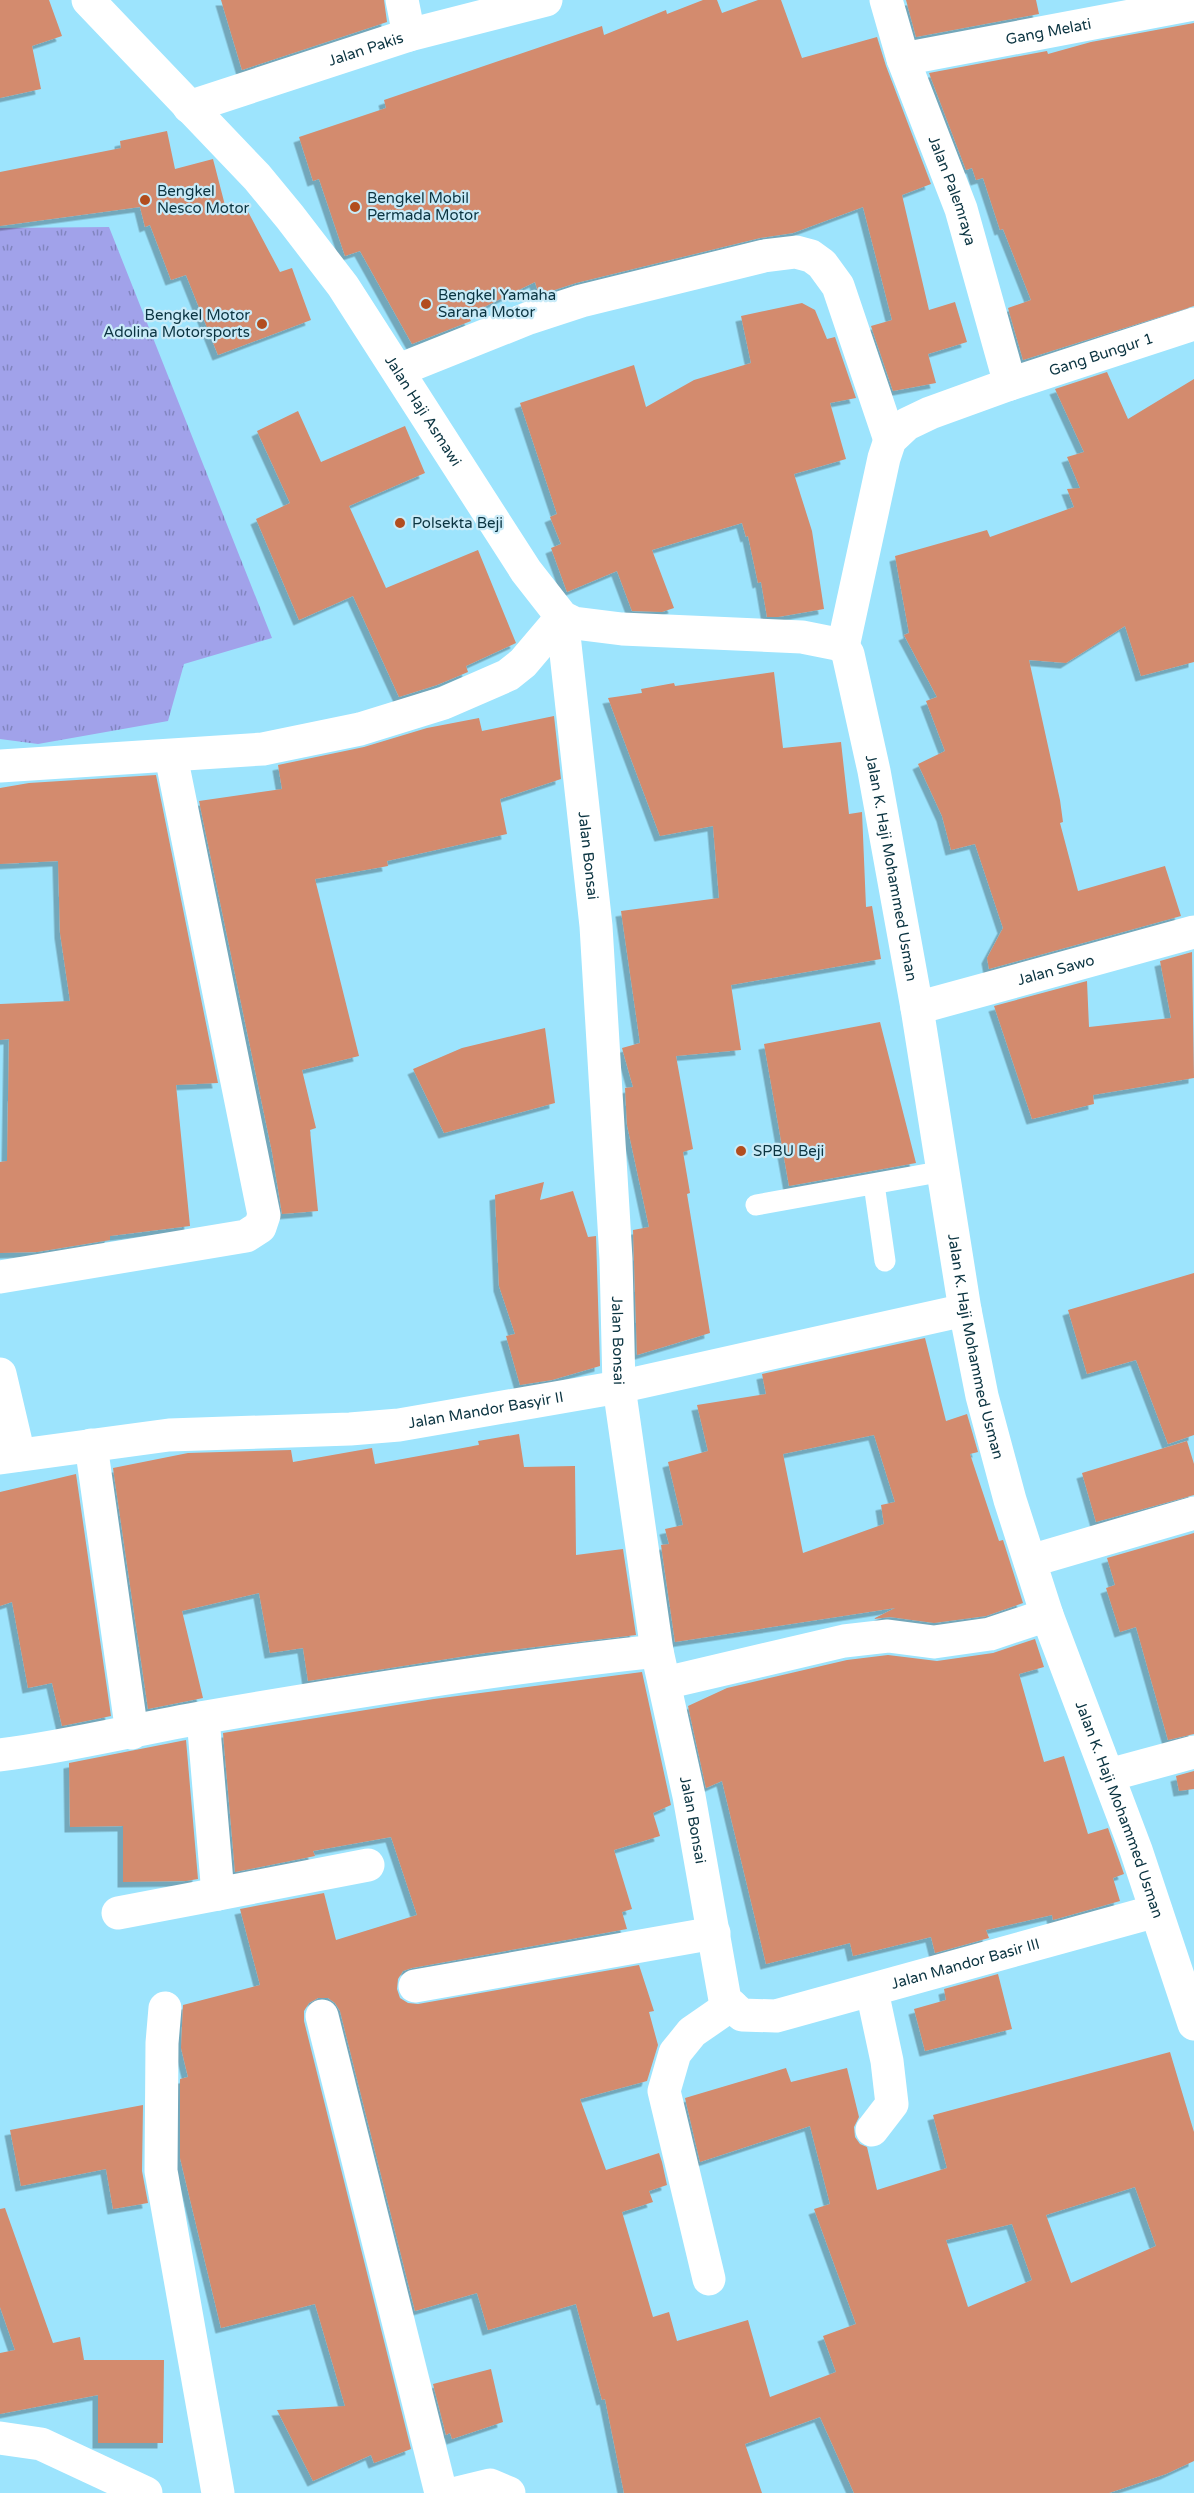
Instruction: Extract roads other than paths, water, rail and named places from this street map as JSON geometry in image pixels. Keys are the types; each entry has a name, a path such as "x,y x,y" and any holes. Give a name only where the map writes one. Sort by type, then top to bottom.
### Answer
{"street":[{"name":"Jalan Haji Asmawi","path":"88,0 256,177 290,217 343,286 526,571 562,617"},
{"path":"402,0 410,35"},
{"name":"Jalan Pakis","path":"189,107 410,35 546,0"},
{"name":"Jalan Palemraya","path":"886,0 903,59 961,209 1010,384"},
{"name":"Gang Melati","path":"903,59 1194,4"},
{"path":"0,766 263,749 315,740 444,703 508,675 523,663 562,617 574,622 622,629 802,637 843,646 890,440 838,286 822,264 811,256 796,252 764,256 581,301 529,318 399,370"},
{"name":"Gang Bungur 1","path":"890,440 907,424 1010,384 1194,324"},
{"name":"Jalan Bonsai","path":"562,617 596,926 616,1259 618,1387 657,1651 689,1796 725,2000 731,2005"},
{"name":"Jalan K. Haji Mohammed Usman","path":"843,646 848,654 874,771 917,1008 965,1310 982,1396 1010,1500 1047,1615 1109,1775 1156,1911 1187,1986 1194,2024"},
{"path":"0,1277 246,1236 261,1227 264,1215 171,756"},
{"name":"Jalan Sawo","path":"917,1008 1194,932"},
{"name":"Jalan Mandor Basyir II","path":"9,1457 169,1435 351,1429 399,1425 618,1387 965,1310"},
{"path":"0,1374 9,1457"},
{"path":"91,1445 132,1733"},
{"path":"1030,1561 1194,1513"},
{"path":"665,1683 844,1641 888,1636 934,1642 990,1634 1047,1615"},
{"path":"0,1755 420,1681 657,1651"},
{"path":"203,1718 218,1894"},
{"path":"1109,1775 1194,1752"},
{"path":"118,1913 368,1865"},
{"name":"Jalan Mandor Basir III","path":"731,2005 742,2015 776,2016 1156,1911"},
{"path":"415,1986 714,1933"},
{"path":"872,1991 887,2061 892,2104 872,2130"},
{"path":"709,2279 664,2091 675,2053 692,2032 731,2005"},
{"path":"165,2008 162,2043 161,2171 218,2493"},
{"path":"322,2016 441,2493"},
{"path":"0,2438 41,2444 146,2493"},
{"path":"457,2493 490,2485 509,2493"}],"lane":[{"path":"756,1205 944,1171"},
{"path":"874,1184 885,1261"}],"place":[{"name":"Bengkel Nesco Motor","path":"145,200"},
{"name":"Bengkel Mobil Permada Motor","path":"355,207"},
{"name":"Bengkel Yamaha Sarana Motor","path":"426,304"},
{"name":"Bengkel Motor Adolina Motorsports","path":"262,324"},
{"name":"Polsekta Beji","path":"400,523"},
{"name":"SPBU Beji","path":"741,1151"}]}
